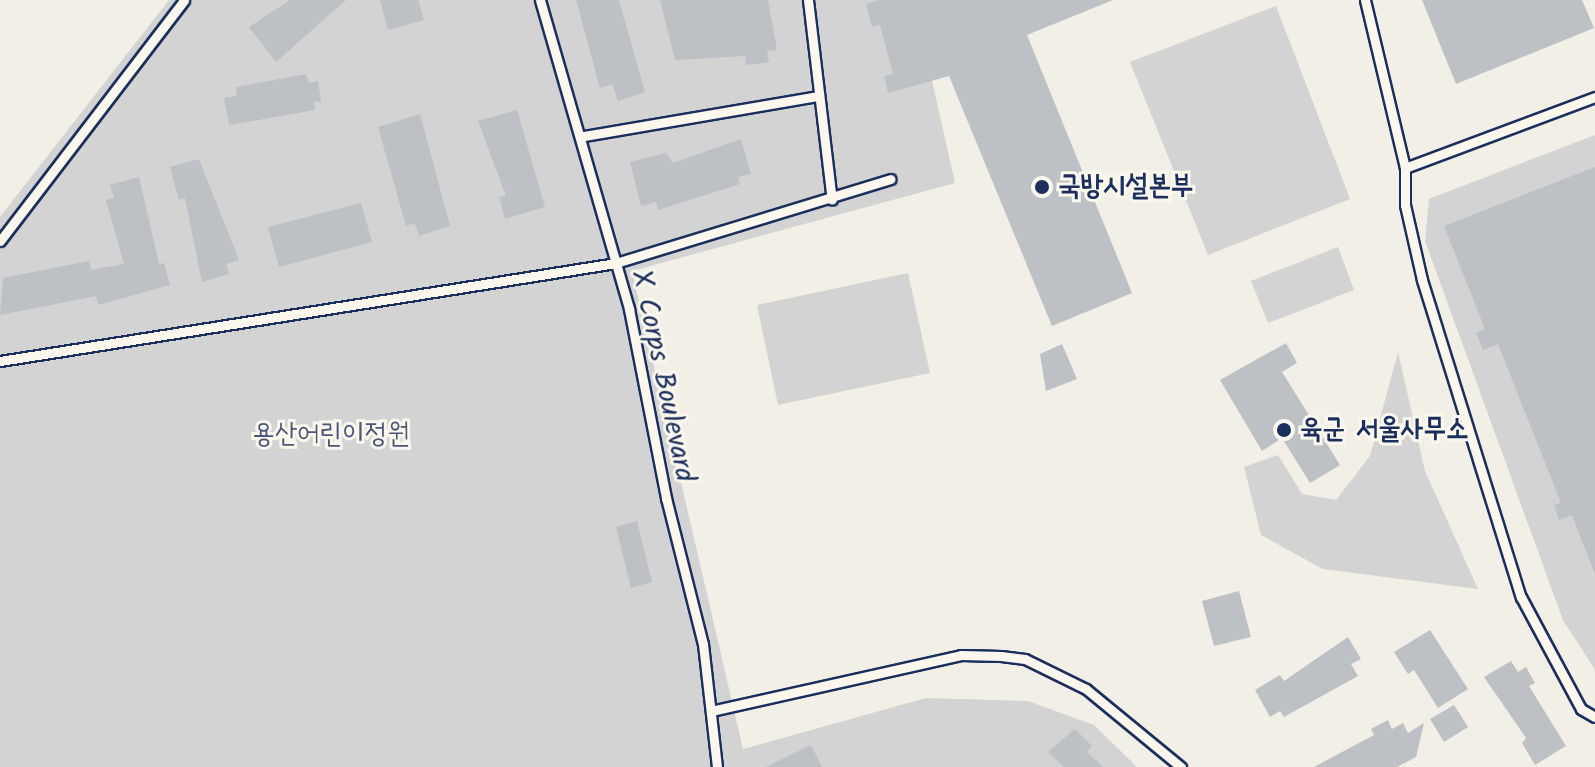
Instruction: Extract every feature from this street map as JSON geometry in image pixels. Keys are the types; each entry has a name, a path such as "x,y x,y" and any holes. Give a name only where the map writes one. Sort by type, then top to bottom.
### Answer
{"lane":[{"path":"0,241 184,0"},
{"name":"X Corps Boulevard","path":"540,0 584,136 616,263 703,644 717,767"},
{"path":"808,0 832,200"},
{"path":"1365,0 1405,168 1405,205 1422,280 1525,608 1581,709 1595,717"},
{"path":"584,136 819,96"},
{"path":"1405,168 1595,97"},
{"path":"0,361 616,263 832,200 890,179"},
{"path":"711,711 961,655 1001,656 1025,659 1086,689 1181,767"}],"green space":[{"name":"용산어린이정원","path":"169,0 914,0 955,183 632,271 743,749 926,698 1028,701 1094,725 1137,767 0,767 0,217"},
{"path":"1276,6 1350,199 1208,255 1130,62"},
{"path":"1595,135 1595,670 1563,620 1425,241 1429,199"},
{"path":"1338,247 1354,290 1268,323 1251,281"},
{"path":"908,273 930,373 778,405 757,305"},
{"path":"1398,352 1425,471 1478,589 1323,569 1261,535 1244,467 1278,455 1302,494 1336,500 1370,456"}],"building":[{"path":"290,0 346,0 276,62 249,27"},
{"path":"380,0 418,0 424,20 388,30"},
{"path":"576,0 619,0 645,92 618,101 612,84 600,88"},
{"path":"660,0 768,0 777,50 767,51 769,62 746,65 745,56 675,60"},
{"name":"국방시설본부","path":"879,0 1113,0 1027,35 1132,293 1052,326 949,76 888,93 884,76 893,74 880,25 872,27 866,4"},
{"path":"1422,0 1582,0 1594,28 1456,84"},
{"path":"306,74 309,83 318,81 321,101 314,102 315,110 229,125 224,98 237,96 236,87"},
{"path":"517,110 545,207 505,219 499,197 506,196 478,121"},
{"path":"420,114 450,226 419,236 415,223 406,226 378,127"},
{"path":"741,139 751,174 738,177 740,184 658,210 656,202 641,206 630,162 666,153 673,163"},
{"path":"199,159 239,260 226,264 229,274 202,282 185,198 179,200 170,167"},
{"path":"1595,167 1594,572 1572,515 1559,520 1554,505 1561,503 1498,344 1483,350 1476,333 1485,329 1444,226"},
{"path":"139,177 159,264 164,263 170,285 98,305 96,296 0,315 3,278 89,261 91,270 124,264 106,200 114,198 110,185"},
{"path":"361,203 372,242 279,267 268,227"},
{"name":"육군 서울사무소","path":"1286,343 1297,363 1282,372 1340,465 1310,483 1282,438 1262,451 1220,380"},
{"path":"1062,344 1077,379 1046,391 1040,354"},
{"path":"637,521 652,582 631,588 616,527"},
{"path":"1239,591 1251,637 1214,646 1202,601"},
{"path":"1430,630 1468,689 1438,708 1414,670 1408,674 1394,652"},
{"path":"1348,637 1361,659 1351,664 1358,676 1284,717 1280,711 1270,717 1255,690 1280,675 1284,681"},
{"path":"1511,661 1518,672 1526,667 1535,683 1529,686 1566,746 1535,765 1522,743 1526,738 1484,677"},
{"path":"1454,705 1468,727 1444,742 1430,719"},
{"path":"1388,720 1392,729 1403,723 1408,733 1424,723 1416,757 1397,767 1314,767 1374,735 1371,729"},
{"path":"1075,729 1092,746 1087,752 1103,767 1064,767 1048,752"},
{"path":"811,745 822,767 766,767"}],"place":[{"name":"국방시설본부","path":"1042,187"},
{"name":"육군 서울사무소","path":"1284,430"}]}
